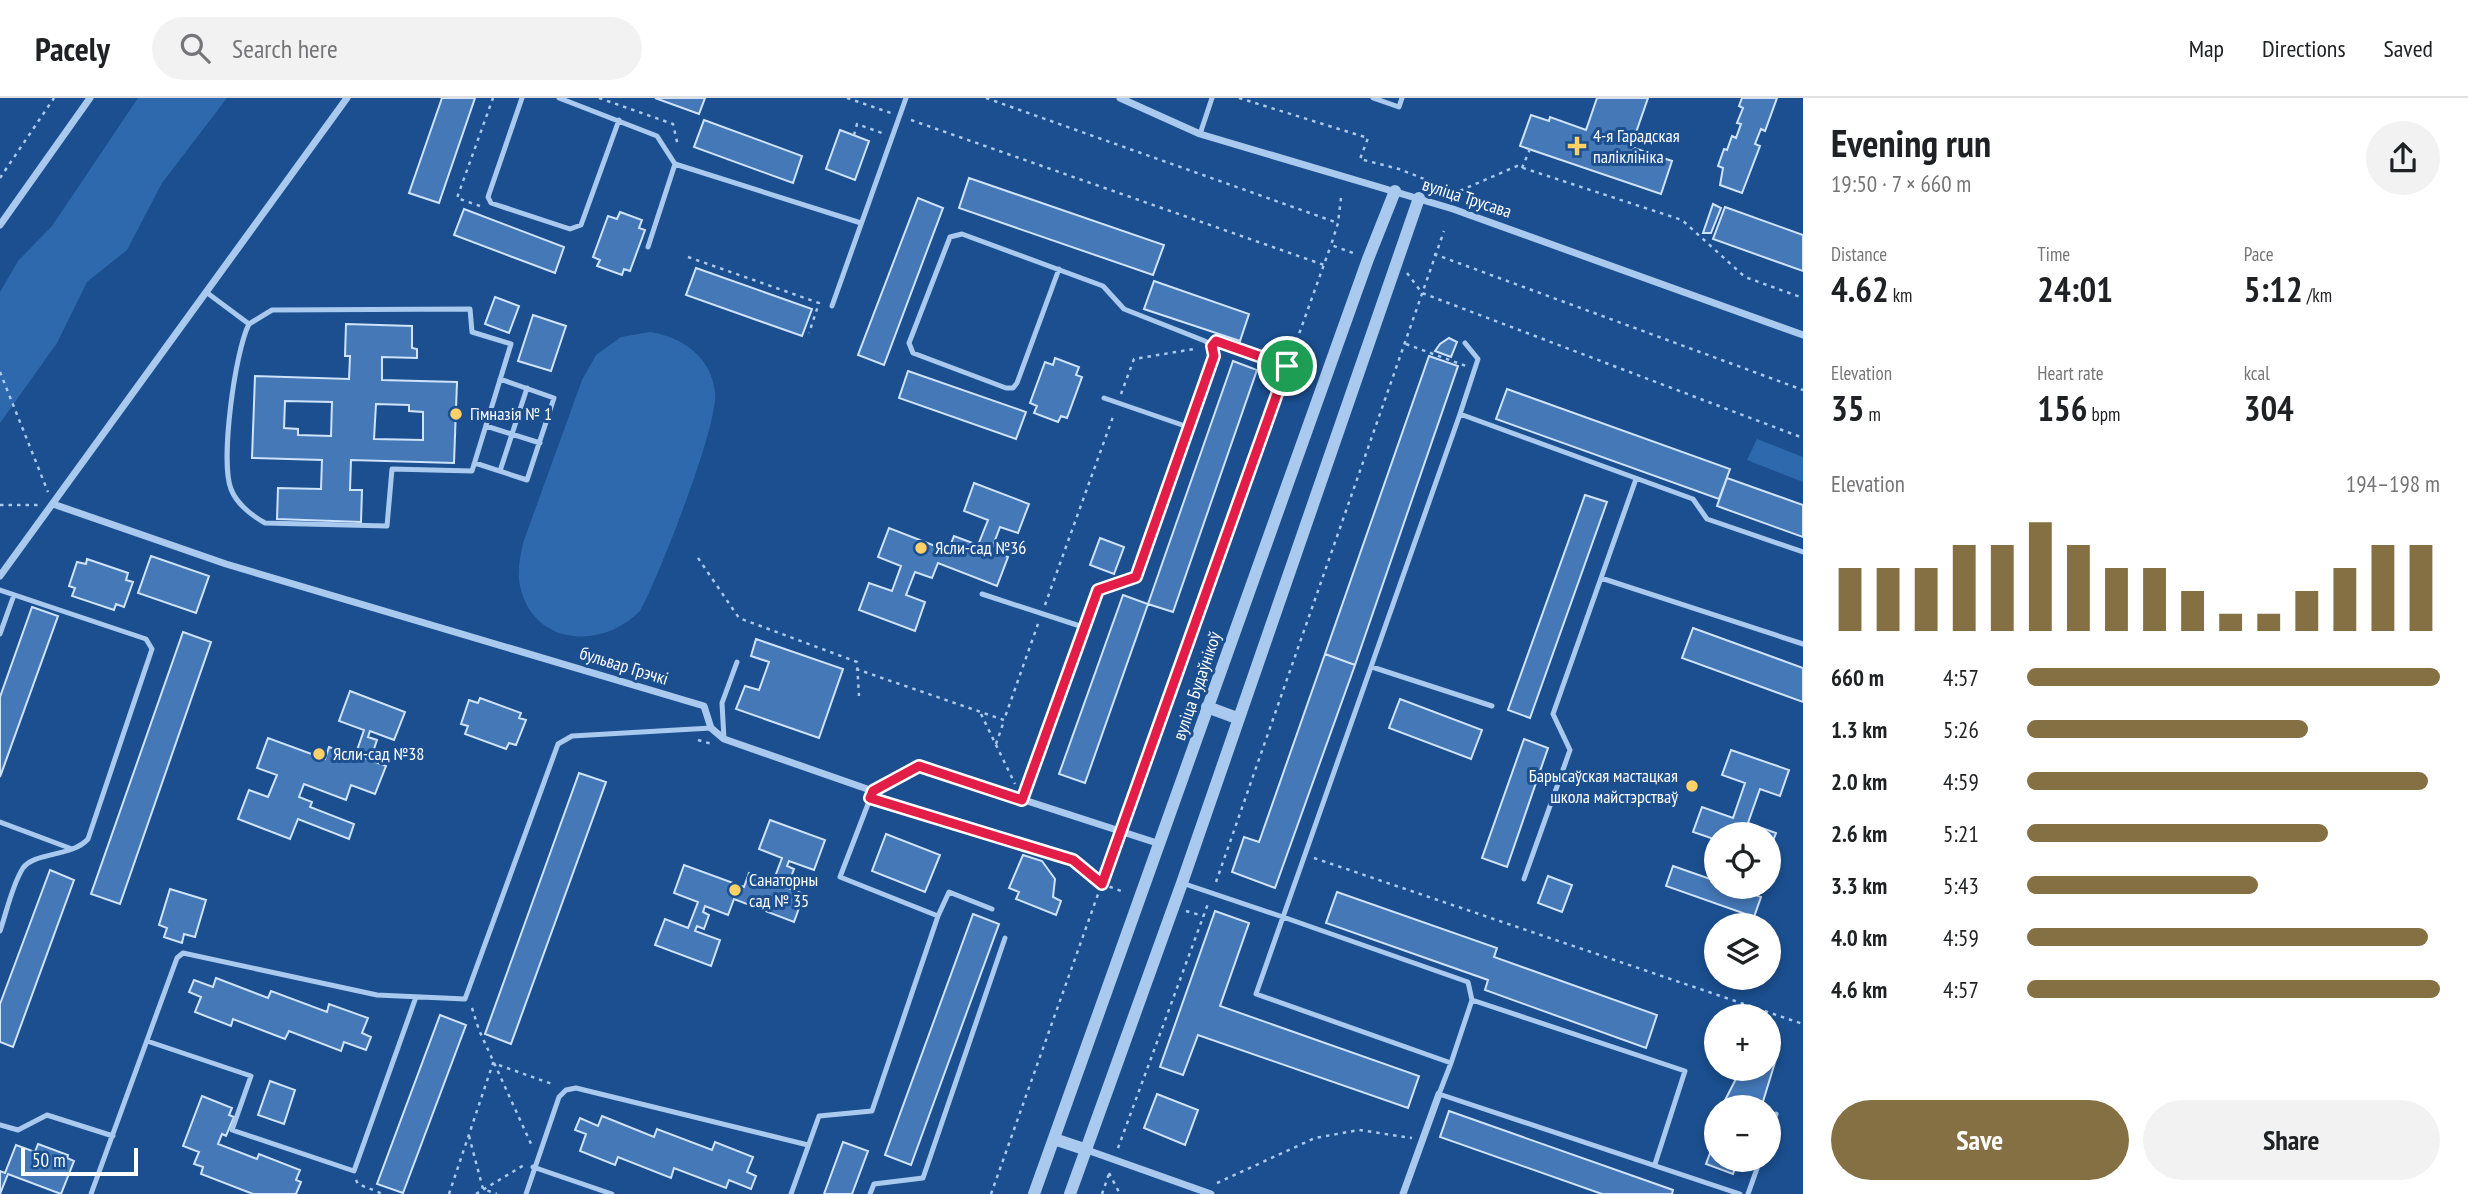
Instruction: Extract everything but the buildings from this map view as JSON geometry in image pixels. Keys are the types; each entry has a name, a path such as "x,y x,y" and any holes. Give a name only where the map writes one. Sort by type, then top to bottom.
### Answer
{"street":[{"path":"0,225 90,98"},
{"path":"0,576 347,98"},
{"name":"вуліца Трусава","path":"1120,98 1200,134 1419,198 1803,335"},
{"name":"вуліца Будаўнікоў","path":"1034,1194 1161,845 1207,707 1368,259 1395,191"},
{"path":"1070,1194 1182,883 1419,198"},
{"name":"бульвар Грэчкі","path":"53,504 226,564 705,706 711,728 724,739 871,795"},
{"path":"1207,707 1237,718"},
{"path":"871,795 919,766 1161,845"},
{"path":"1403,1194 1439,1094"},
{"path":"1054,1139 1211,1194"}],"lane":[{"path":"522,98 488,197 491,203 570,229 581,225 619,120"},
{"path":"559,98 657,136 675,164 861,223"},
{"path":"832,306 906,98"},
{"path":"1200,134 1212,98"},
{"path":"1373,98 1399,107 1402,98"},
{"path":"648,247 675,164"},
{"path":"1022,800 1098,590 1136,577 1214,356 1212,346 1124,309 1103,286 1059,269 955,234 950,237 909,343 910,349 960,371 1013,388 1059,269"},
{"path":"206,292 249,324"},
{"path":"470,309 472,332 511,344 472,471 392,469 387,526 265,523 248,513 230,489 228,443 241,340 249,324 272,310 470,309"},
{"path":"1451,1063 1256,994 1478,359 1465,343"},
{"path":"475,463 527,480 554,398 500,379"},
{"path":"500,471 527,388"},
{"path":"1104,398 1188,427"},
{"path":"1460,414 1693,499 1707,519 1803,552"},
{"path":"486,426 540,443"},
{"path":"1524,879 1570,750 1553,715 1636,479"},
{"path":"1601,578 1803,644"},
{"path":"0,590 151,643 88,839 75,850 35,860 24,867 0,931"},
{"path":"982,594 1083,627"},
{"path":"0,634 15,595"},
{"path":"724,739 722,703 737,662"},
{"path":"1372,667 1492,706"},
{"path":"91,1194 177,958 183,953 377,995 458,1000 468,995 558,744 572,736 711,728"},
{"path":"871,795 840,877 938,916"},
{"path":"0,822 75,850"},
{"path":"1182,883 1468,982 1472,1000 1439,1094 1740,1194"},
{"path":"791,1194 819,1116 872,1111 938,916 949,892 992,908"},
{"path":"870,1194 874,1184 923,1178 1005,938"},
{"path":"147,1041 251,1076 232,1130 354,1171 416,997"},
{"path":"1472,1000 1685,1071 1655,1164"},
{"path":"526,1194 559,1097 566,1090 576,1088 808,1145"},
{"path":"0,1125 18,1130 47,1115 113,1136"},
{"path":"533,1167 612,1194"},
{"path":"1748,1194 1756,1172"}],"path":[{"path":"0,178 54,98"},
{"path":"457,198 493,98"},
{"path":"599,98 673,124 679,154"},
{"path":"847,98 1324,265"},
{"path":"986,98 1338,223"},
{"path":"1239,98 1368,138 1360,159 1399,169 1457,192 1517,166 1682,220 1745,277 1803,298"},
{"path":"854,135 858,124 882,132"},
{"path":"1522,168 1530,149"},
{"path":"991,1194 1324,265 1338,223 1341,198"},
{"path":"1102,1194 1204,916 1444,231"},
{"path":"1331,245 1353,253"},
{"path":"1434,254 1803,390"},
{"path":"688,257 819,303 809,333"},
{"path":"1407,273 1422,293 1803,438"},
{"path":"996,744 1133,359 1212,346 1216,341 1287,366"},
{"path":"1405,344 1466,366"},
{"path":"0,372 53,504 0,505"},
{"path":"698,558 739,618 857,662 859,696"},
{"path":"856,669 1004,720"},
{"path":"980,712 1014,783"},
{"path":"691,737 716,746"},
{"path":"871,795 1073,860 1102,884 1124,892"},
{"path":"1304,854 1803,1024"},
{"path":"1182,910 1204,916"},
{"path":"468,995 493,1063 537,1158 476,1194"},
{"path":"473,1011 477,998"},
{"path":"493,1063 566,1090"},
{"path":"449,1194 493,1063"},
{"path":"1199,1190 1242,1174 1315,1138 1359,1130 1423,1139"},
{"path":"469,1136 483,1189"},
{"path":"354,1171 358,1184 383,1194"},
{"path":"1109,1173 1120,1194"},
{"path":"483,1189 497,1194"}],"shaded area":[{"path":"138,98 227,98 162,183 127,250 87,282 57,343 0,423 0,292 18,261 52,226"},
{"path":"650,332 684,344 702,359 708,369 715,393 708,436 673,536 640,611 624,624 607,632 571,636 554,631 539,621 527,606 519,580 523,543 582,380 596,355 621,337"},
{"path":"1757,439 1803,457 1803,482 1747,460"}],"place":[{"name":"4-я Гарадская паліклініка","path":"1577,146"},
{"name":"Гімназія № 1","path":"456,414"},
{"name":"Ясли-сад №36","path":"921,548"},
{"name":"Ясли-сад №38","path":"319,754"},
{"name":"Барысаўская мастацкая школа майстэрстваў","path":"1692,786"},
{"name":"Санаторны сад № 35","path":"735,890"}],"route":[{"path":"1216,341 1287,366 1102,884 1073,860 870,798 873,791 919,766 1022,800 1098,590 1136,577 1214,356 1212,346 1216,341"}]}
